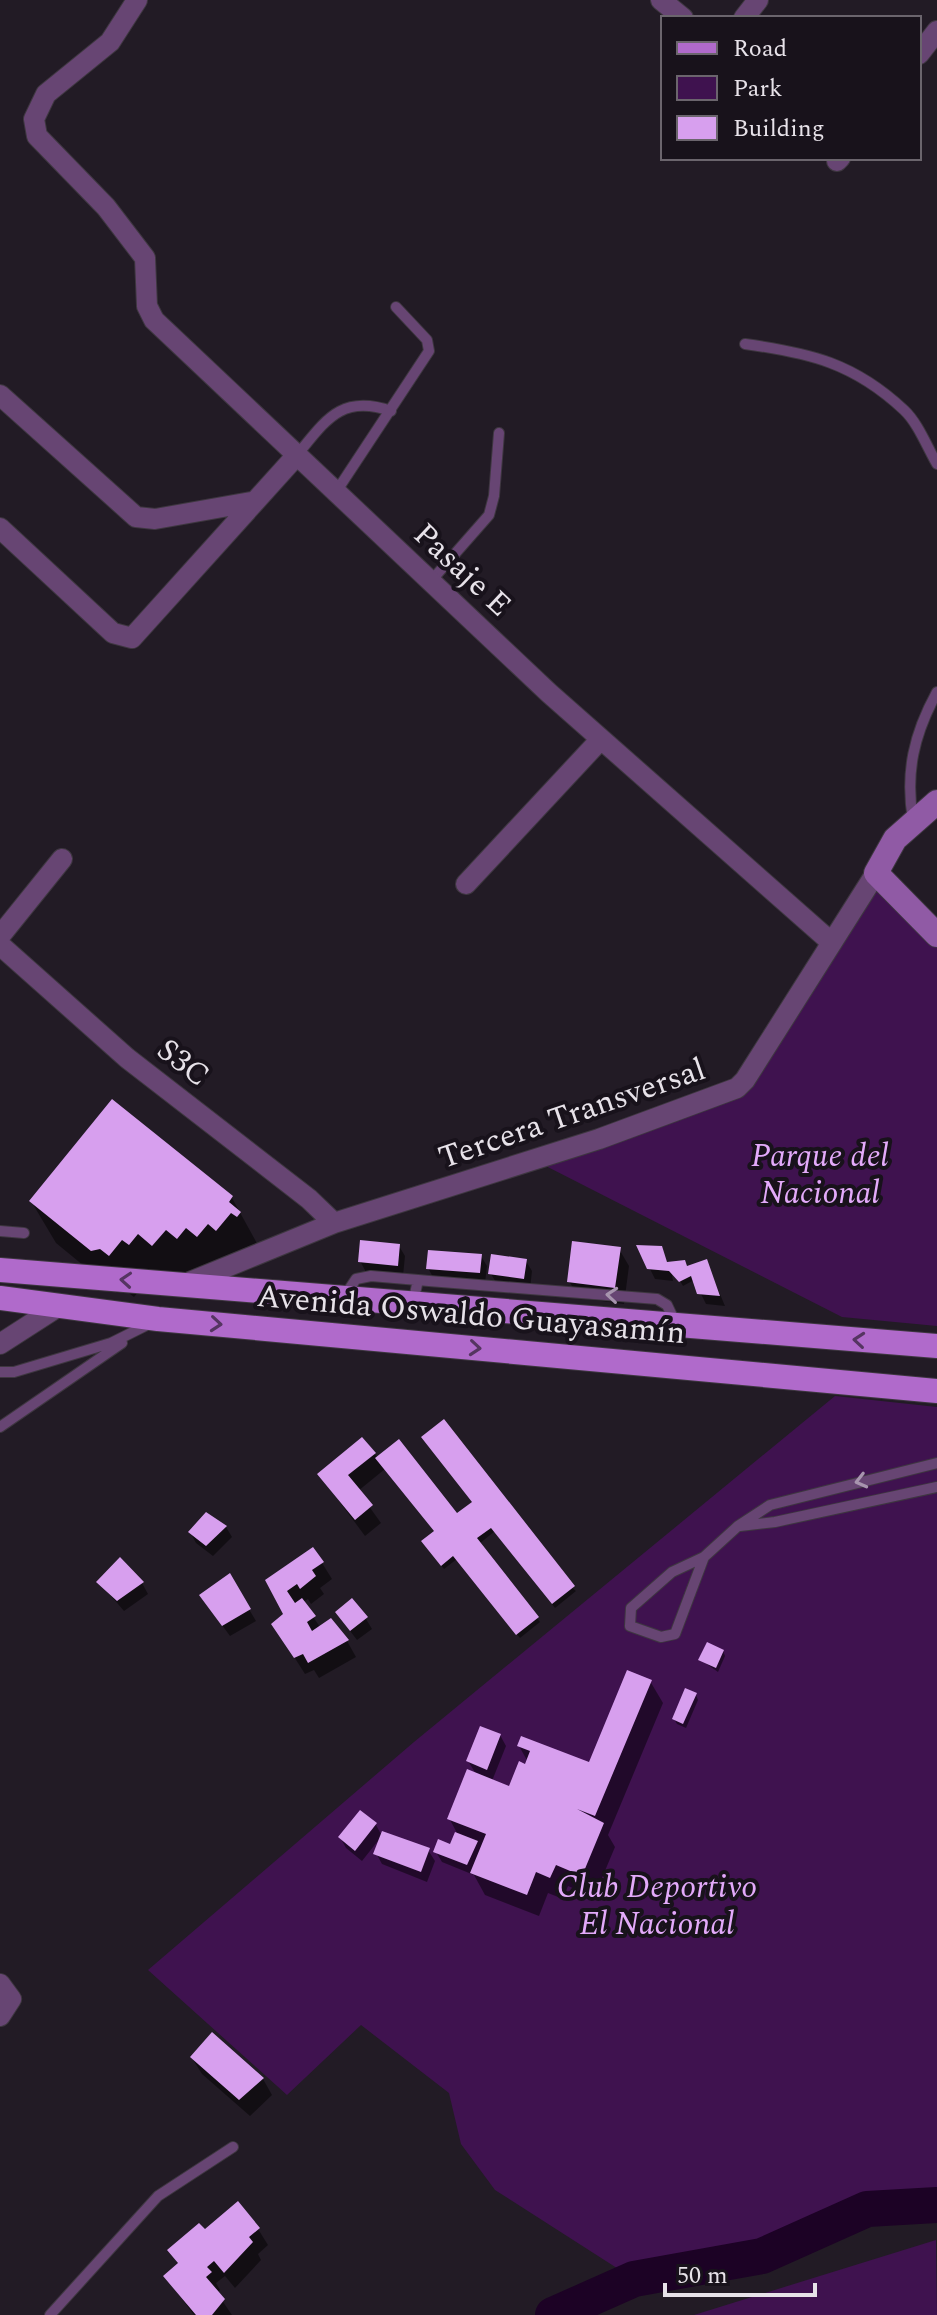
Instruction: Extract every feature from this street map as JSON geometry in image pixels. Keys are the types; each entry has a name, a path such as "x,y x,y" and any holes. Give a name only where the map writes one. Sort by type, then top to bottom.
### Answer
{"main road":[{"path":"937,802 895,839 876,873 937,935"},
{"name":"Avenida Oswaldo Guayasamín","path":"0,1270 344,1297 416,1292 675,1324 937,1346"},
{"name":"Avenida Oswaldo Guayasamín","path":"0,1298 158,1319 937,1391"}],"street":[{"name":"Pasaje E","path":"137,0 110,42 46,94 34,119 37,136 106,207 145,258 147,306 154,320 601,739 831,942"},
{"path":"661,0 681,16"},
{"path":"746,16 758,0"},
{"path":"921,51 937,31"},
{"path":"0,395 136,517 155,519 251,502"},
{"path":"0,528 113,633 132,638 251,502 297,455"},
{"path":"466,884 601,739"},
{"path":"0,936 62,859"},
{"name":"Tercera Transversal","path":"185,1284 334,1223 599,1139 737,1088 876,873"},
{"name":"S3C","path":"0,945 127,1058 309,1199 334,1223"},
{"path":"0,1344 59,1306"},
{"path":"0,1984 11,1999 0,2016"}],"lane":[{"path":"336,492 429,351 427,340 396,307"},
{"path":"745,344 796,351 843,365 906,412 937,464"},
{"path":"297,455 338,411 357,404 391,411"},
{"path":"431,581 489,515 494,496 499,433"},
{"path":"913,820 909,793 911,754 937,692"},
{"path":"0,1231 24,1233"},
{"path":"0,1427 158,1319"},
{"path":"0,1372 14,1372 129,1337"},
{"path":"704,1557 675,1634 661,1637 630,1626 631,1608 672,1572 704,1557 738,1526 770,1505 937,1463"},
{"path":"738,1526 775,1522 937,1487"},
{"path":"50,2315 158,2196 233,2147"}],"green space":[{"name":"Parque del Nacional","path":"881,862 937,924 937,1326 842,1317 538,1162 740,1091"},
{"name":"Club Deportivo El Nacional","path":"835,1396 937,1407 937,2205 867,2209 762,2256 634,2279 495,2190 461,2144 449,2093 361,2025 287,2095 148,1970 414,1742"},
{"path":"936,2240 937,2315 694,2315"}],"building":[{"path":"112,1099 233,1196 229,1202 241,1212 237,1217 231,1213 216,1231 208,1224 197,1237 186,1228 177,1239 166,1230 152,1246 138,1234 129,1245 122,1240 109,1256 100,1249 91,1251 29,1201"},
{"path":"360,1240 400,1244 398,1266 358,1262"},
{"path":"572,1241 621,1247 615,1288 567,1282"},
{"path":"636,1245 662,1246 667,1262 685,1260 687,1266 707,1259 720,1296 697,1294 691,1276 679,1282 669,1271 647,1269"},
{"path":"428,1250 482,1254 480,1273 426,1269"},
{"path":"491,1254 527,1259 524,1279 488,1274"},
{"path":"444,1419 575,1586 552,1604 491,1528 477,1538 539,1617 516,1635 453,1556 441,1566 421,1541 434,1531 375,1458 399,1439 457,1513 472,1502 421,1437"},
{"path":"362,1437 376,1453 348,1475 373,1505 355,1520 317,1474"},
{"path":"206,1512 227,1526 206,1546 188,1532"},
{"path":"313,1547 324,1562 312,1570 316,1576 300,1589 297,1584 287,1591 295,1603 302,1598 316,1616 307,1622 312,1631 331,1618 349,1640 308,1663 303,1654 294,1658 271,1624 283,1614 265,1580"},
{"path":"120,1557 144,1582 117,1601 96,1582"},
{"path":"230,1573 251,1609 222,1626 199,1595"},
{"path":"352,1598 368,1617 350,1631 335,1612"},
{"path":"707,1642 724,1650 716,1668 698,1660"},
{"path":"627,1670 652,1680 595,1816 577,1809 604,1823 582,1876 556,1865 550,1878 536,1872 527,1895 470,1873 486,1834 447,1819 467,1769 509,1786 519,1761 525,1764 530,1751 517,1746 521,1736 589,1762"},
{"path":"685,1688 697,1693 683,1724 672,1719"},
{"path":"480,1726 501,1734 487,1770 466,1761"},
{"path":"360,1810 377,1823 355,1851 338,1837"},
{"path":"382,1831 430,1848 421,1872 373,1854"},
{"path":"455,1832 478,1841 467,1865 433,1852 438,1839 450,1844"},
{"path":"212,2032 264,2078 239,2100 190,2057"},
{"path":"238,2201 260,2228 249,2237 253,2242 224,2273 214,2261 207,2267 212,2272 206,2277 225,2299 212,2315 196,2315 163,2276 178,2263 167,2250 199,2223 205,2229"}],"waterway":[{"path":"553,2315 634,2279 762,2256 867,2209 937,2205"}]}
